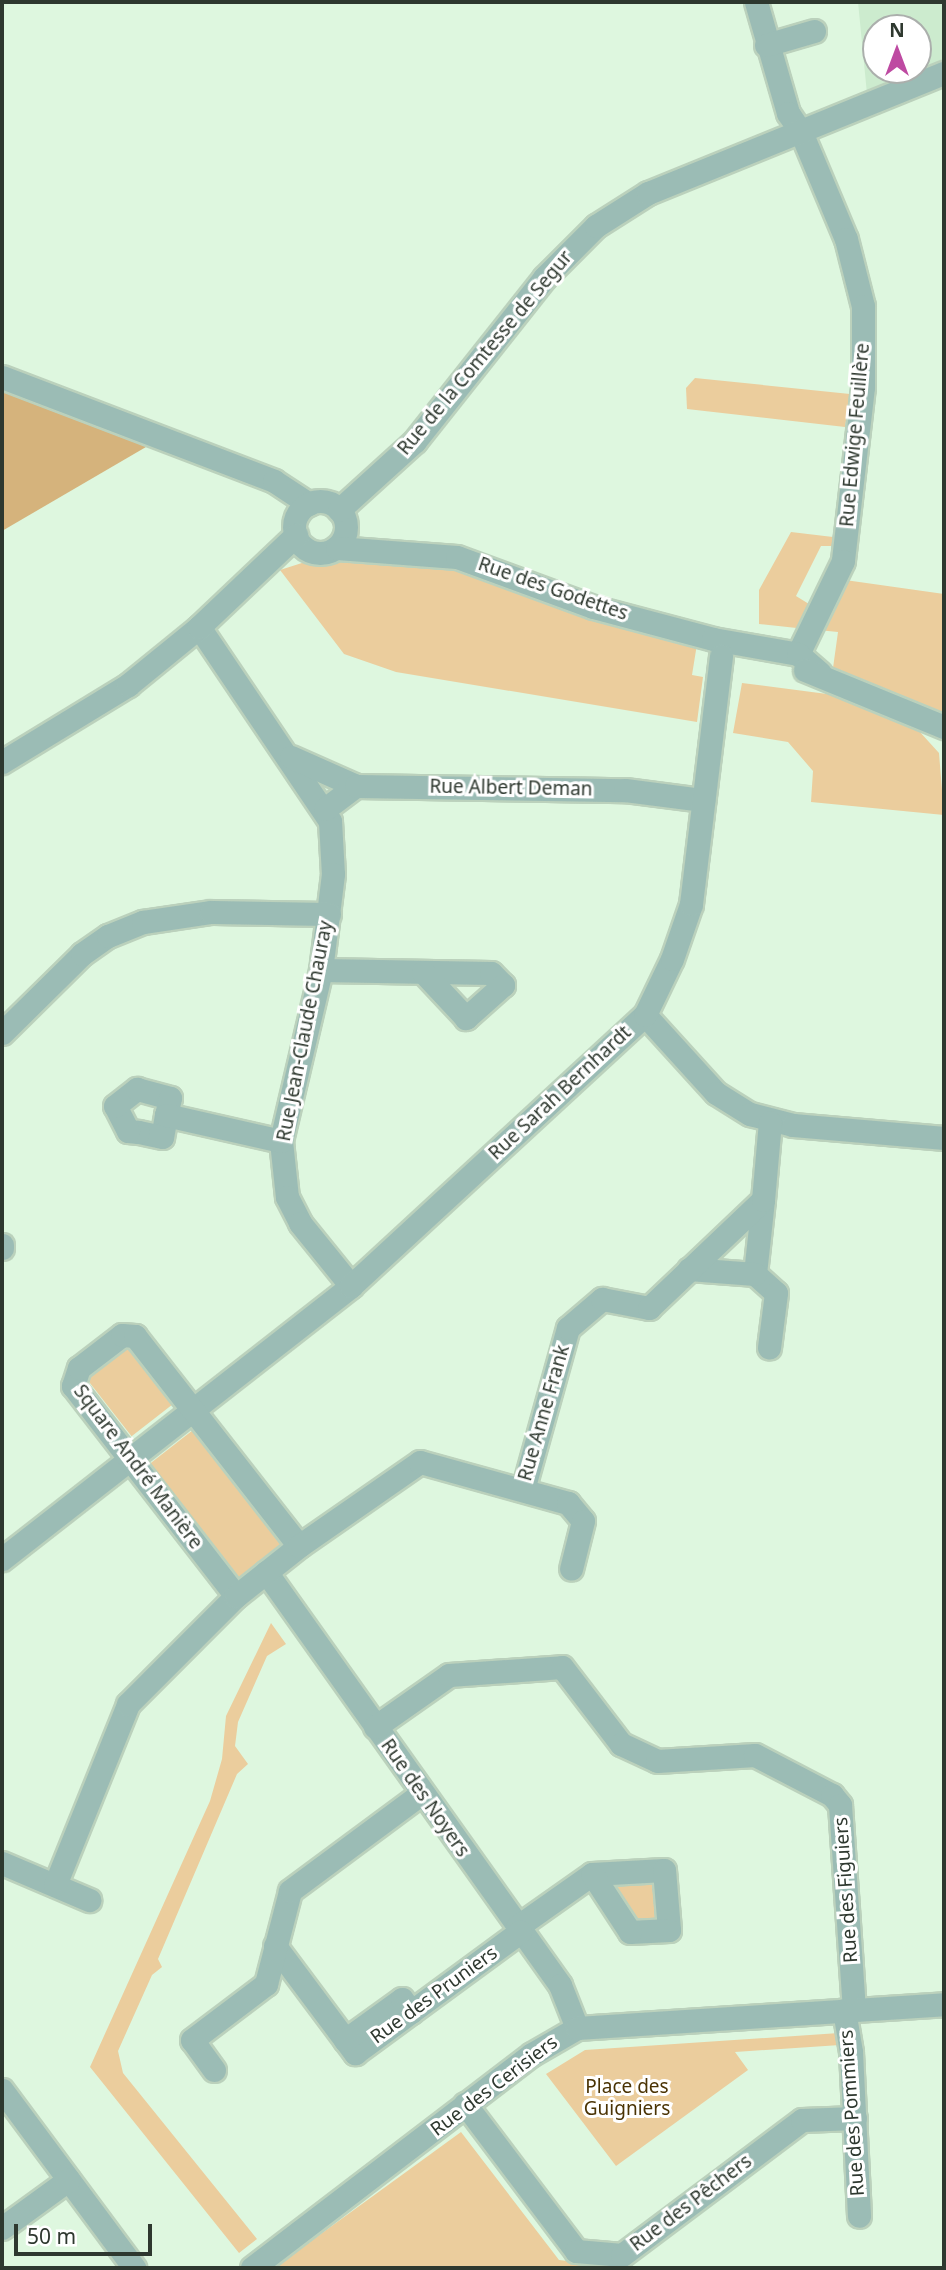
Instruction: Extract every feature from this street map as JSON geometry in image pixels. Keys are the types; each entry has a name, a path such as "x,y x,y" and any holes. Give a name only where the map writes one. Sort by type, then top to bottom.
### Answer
{"street":[{"name":"Rue Edwige Feuillère","path":"756,2 766,45 788,113 801,132 853,260 864,331 863,387 843,561 798,654"},
{"path":"766,45 814,31"},
{"name":"Rue de la Comtesse de Segur","path":"341,529 415,441 544,278 596,226 648,193 944,73"},
{"path":"2,377 274,481 309,504"},
{"path":"325,502 341,529 321,553 300,541 298,514 309,504 325,502"},
{"name":"Rue des Godettes","path":"341,529 392,550 457,557 593,607 717,648"},
{"path":"2,762 128,685 199,627 255,574 300,541"},
{"name":"Rue Jean-Claude Chauray","path":"199,627 325,809 333,837 329,914 321,970 281,1141 288,1197 300,1223 351,1286"},
{"path":"717,648 798,654 820,673"},
{"path":"717,648 820,673 934,723 944,741"},
{"name":"Rue Sarah Bernhardt","path":"2,1559 195,1412 351,1286 645,1015 672,959 691,904 717,648"},
{"path":"291,757 356,786 325,809"},
{"name":"Rue Albert Deman","path":"356,786 625,790 703,800"},
{"path":"2,1033 82,954 108,936 143,922 211,912 329,914"},
{"path":"321,970 423,972"},
{"path":"645,1015 716,1093 770,1122 944,1138"},
{"path":"166,1115 281,1141"},
{"path":"755,1274 770,1122"},
{"name":"Rue Anne Frank","path":"523,1490 568,1328 602,1298 649,1308 763,1200"},
{"path":"689,1269 755,1274 776,1293 769,1348"},
{"name":"Square André Manière","path":"236,1597 73,1386 79,1368 122,1335 135,1336 299,1546"},
{"path":"55,1885 128,1704 236,1597 266,1572 420,1462 568,1503 583,1521 571,1569"},
{"name":"Rue des Noyers","path":"266,1572 518,1930 560,1985 577,2028"},
{"name":"Rue des Figuiers","path":"375,1727 449,1675 562,1667 621,1744 657,1761 755,1755 832,1795 839,1805 849,2010"},
{"path":"266,1984 290,1891 422,1793"},
{"path":"2,1863 89,1900"},
{"name":"Rue des Pruniers","path":"275,1946 355,2053 592,1874"},
{"path":"214,2070 192,2040 290,1966"},
{"name":"Rue des Cerisiers","path":"252,2268 557,2036 577,2028 944,2004"},
{"name":"Rue des Pommiers","path":"849,2010 859,2216"},
{"path":"2,2090 134,2268"},
{"name":"Rue des Pêchers","path":"465,2104 576,2251 622,2255 802,2120 855,2118"},
{"path":"2,2228 68,2180"}],"shaded area":[{"path":"858,2 944,2 944,73 932,78 932,14 862,14 862,43"},
{"path":"866,84 917,84 868,104"},
{"path":"2,377 158,440 2,531"}],"green space":[{"path":"695,378 850,394 845,427 687,409 686,388"},
{"path":"791,532 833,537 833,546 821,546 796,596 817,609 806,629 759,624 759,590"},
{"path":"351,558 459,569 642,634 697,644 692,675 703,677 697,722 396,672 344,654 280,570 305,562"},
{"path":"845,580 944,594 944,722 833,668 838,632 818,630"},
{"path":"742,683 827,694 830,689 919,731 939,753 944,815 811,802 813,771 788,742 733,733"},
{"path":"125,1345 172,1405 132,1436 85,1376"},
{"path":"193,1430 282,1544 237,1580 147,1466"},
{"path":"271,1623 286,1644 267,1656 238,1722 235,1746 248,1764 237,1774 158,1959 162,1967 152,1975 118,2051 123,2073 257,2239 239,2253 90,2067 210,1801 222,1759 226,1716"},
{"path":"664,1870 669,1930 630,1932 592,1874"},
{"name":"Place des Guigniers","path":"839,2033 840,2045 735,2052 748,2070 616,2166 546,2074 585,2050"},
{"path":"461,2132 559,2260 626,2268 274,2268"}]}
